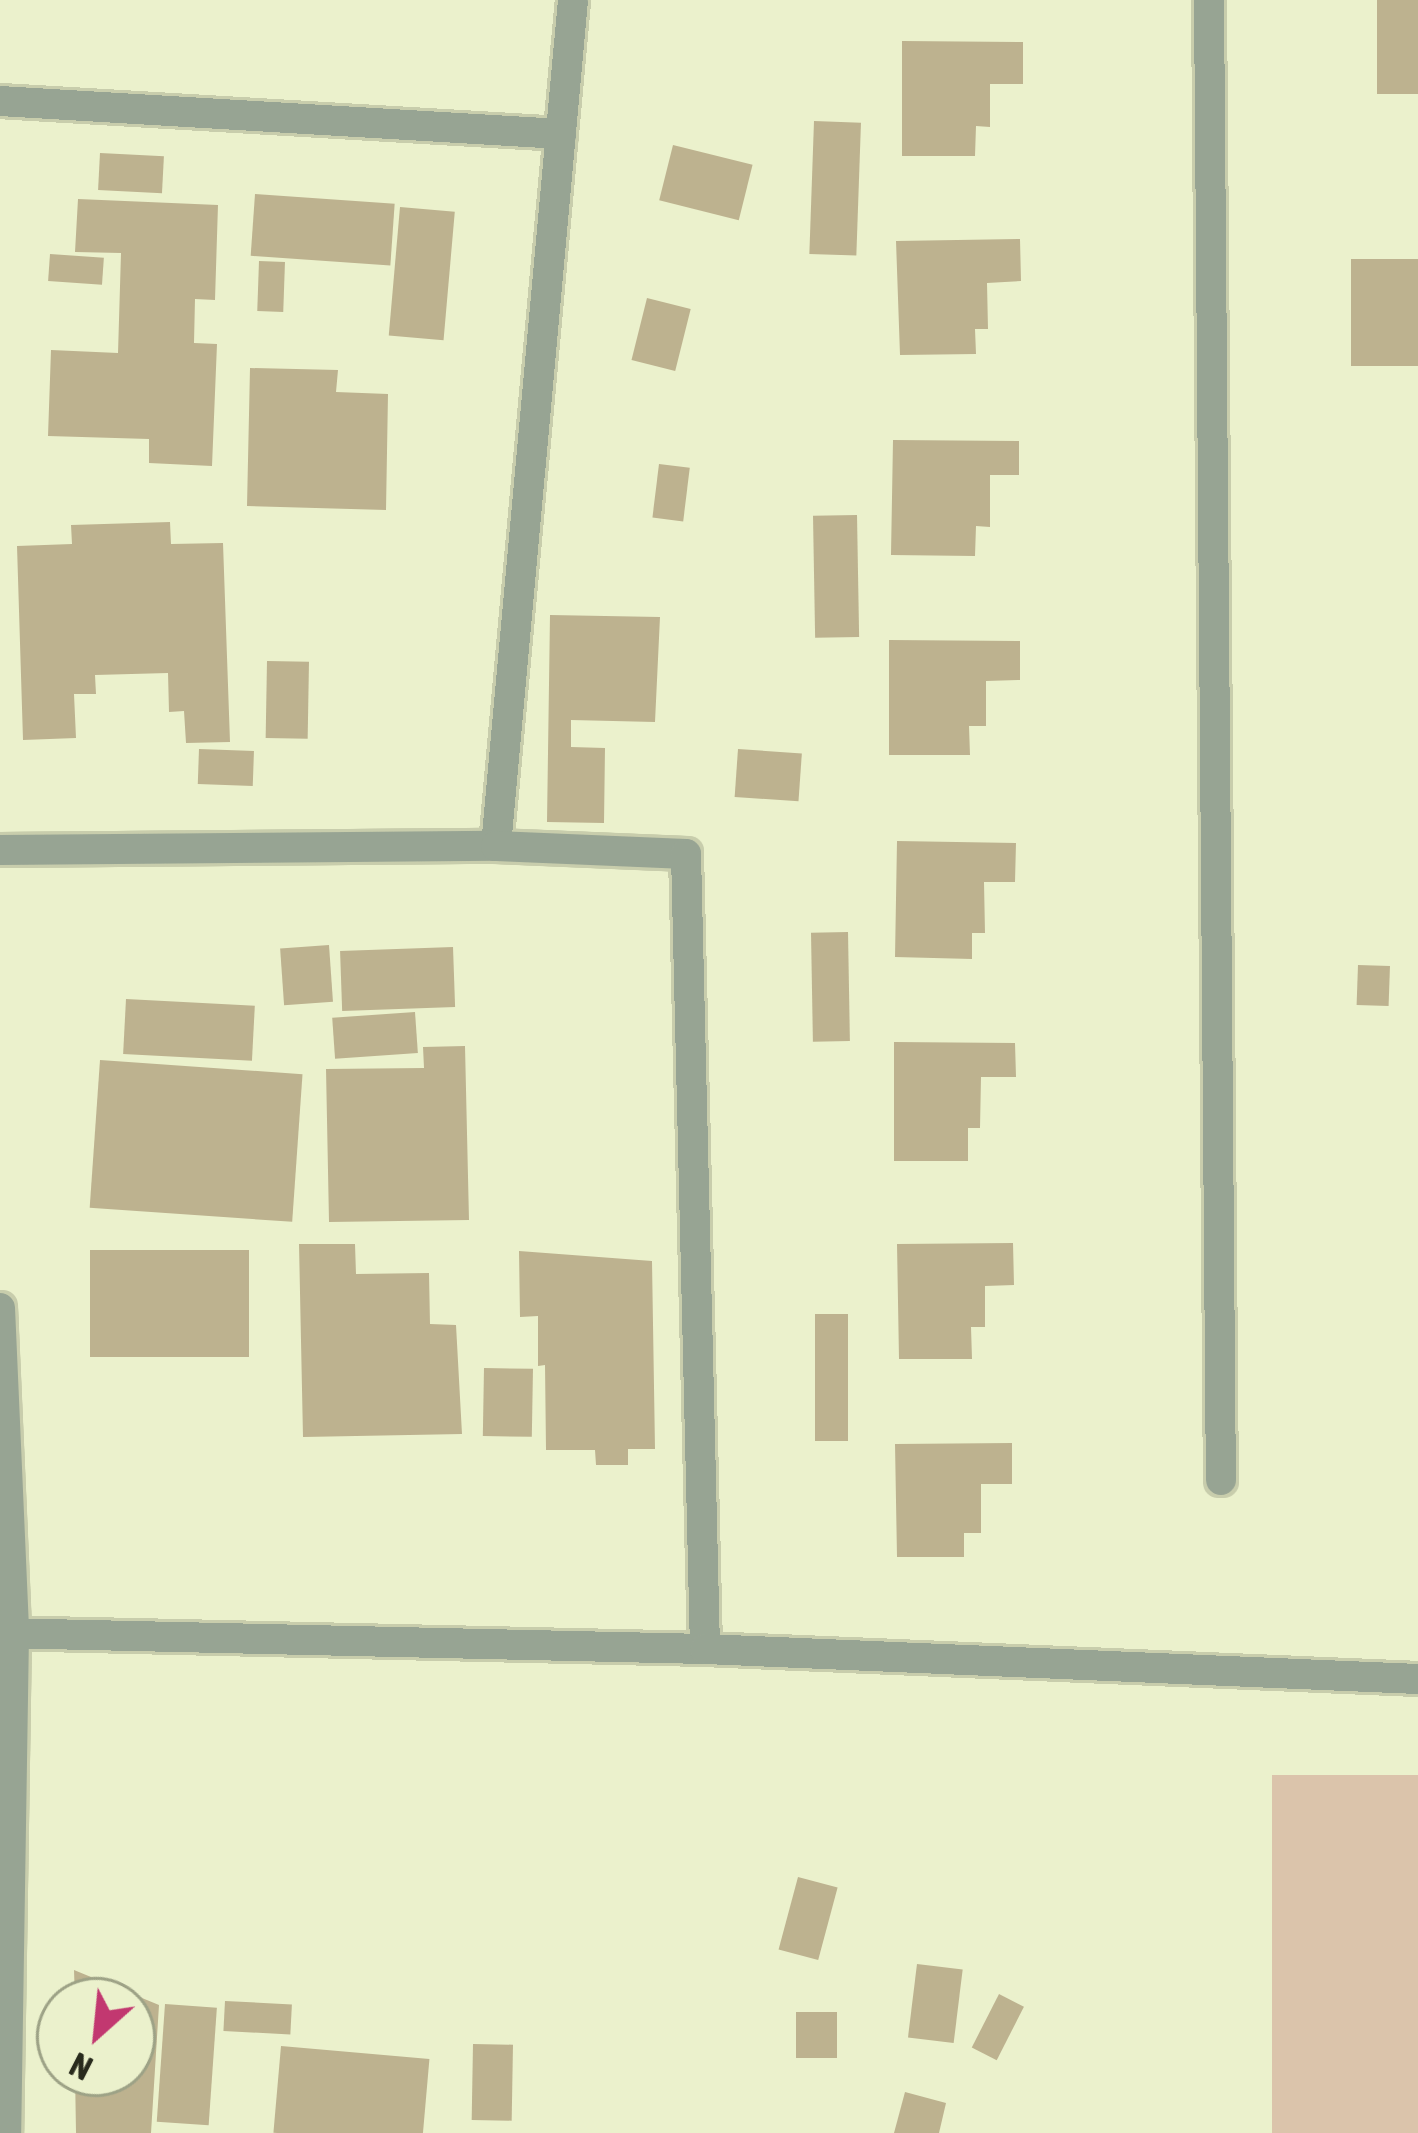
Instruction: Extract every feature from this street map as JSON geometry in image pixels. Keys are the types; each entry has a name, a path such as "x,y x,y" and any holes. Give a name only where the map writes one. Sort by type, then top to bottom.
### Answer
{"street":[{"path":"496,846 573,0"},
{"path":"1209,0 1221,1480"},
{"path":"0,101 561,134"},
{"path":"0,850 496,846 686,854 705,1649"},
{"path":"0,1308 7,1634 6,2133"},
{"path":"7,1634 705,1649 1418,1679"}],"shaded area":[{"path":"1272,1775 1418,1775 1418,2133 1272,2133"}],"building":[{"path":"1377,0 1418,0 1418,94 1377,94"},
{"path":"902,41 1023,42 1023,84 990,84 990,127 976,126 975,156 902,156"},
{"path":"814,121 861,123 856,256 809,254"},
{"path":"673,145 753,165 739,220 659,200"},
{"path":"100,153 164,156 162,193 98,190"},
{"path":"255,194 395,204 390,266 251,256"},
{"path":"78,199 218,205 215,300 195,299 194,343 217,344 212,466 149,463 149,439 48,436 51,350 118,353 121,253 75,252"},
{"path":"400,207 455,212 444,340 389,336"},
{"path":"1020,239 1021,281 987,283 988,329 975,329 976,354 900,355 896,241"},
{"path":"50,254 104,258 102,285 48,281"},
{"path":"1351,259 1418,259 1418,366 1351,366"},
{"path":"259,261 285,262 283,312 257,311"},
{"path":"647,298 691,309 675,371 632,360"},
{"path":"250,368 338,370 336,392 388,394 386,510 247,506"},
{"path":"893,440 1019,441 1019,475 990,475 990,527 976,526 975,556 891,555"},
{"path":"659,464 690,468 683,521 652,518"},
{"path":"857,515 859,637 815,638 813,516"},
{"path":"170,522 171,544 223,543 230,742 186,743 184,711 169,712 168,673 95,675 96,694 74,694 76,738 23,740 17,546 72,544 71,525"},
{"path":"550,615 660,617 655,722 571,720 571,747 605,748 604,823 547,822"},
{"path":"889,640 1020,641 1020,680 986,681 986,726 969,726 970,755 889,755"},
{"path":"267,661 309,662 308,739 266,738"},
{"path":"199,749 254,751 253,786 198,784"},
{"path":"738,749 802,753 798,801 735,797"},
{"path":"897,841 1016,843 1015,882 984,882 985,933 972,933 972,959 895,957"},
{"path":"848,932 850,1041 813,1042 811,933"},
{"path":"329,945 333,1002 284,1005 280,948"},
{"path":"453,947 455,1007 342,1011 340,951"},
{"path":"1358,965 1390,966 1389,1006 1357,1005"},
{"path":"126,999 255,1006 252,1061 123,1054"},
{"path":"415,1012 418,1053 335,1059 332,1018"},
{"path":"894,1042 1015,1043 1016,1077 981,1077 980,1128 968,1128 968,1161 894,1161"},
{"path":"465,1046 469,1220 329,1222 326,1069 424,1068 423,1047"},
{"path":"100,1060 303,1074 292,1222 90,1208"},
{"path":"1013,1243 1014,1285 985,1286 985,1327 971,1327 972,1359 899,1359 897,1244"},
{"path":"299,1244 355,1244 356,1274 429,1273 430,1324 456,1325 462,1434 303,1437"},
{"path":"90,1250 249,1250 249,1357 90,1357"},
{"path":"519,1251 652,1261 655,1449 628,1449 628,1465 596,1465 595,1450 546,1450 545,1365 538,1366 538,1316 520,1317"},
{"path":"815,1314 848,1314 848,1441 815,1441"},
{"path":"484,1368 533,1369 532,1437 483,1436"},
{"path":"1012,1443 1012,1484 981,1484 981,1533 964,1533 964,1557 897,1557 895,1444"},
{"path":"798,1877 838,1888 818,1960 779,1949"},
{"path":"917,1964 963,1970 954,2043 908,2037"},
{"path":"999,1994 1024,2007 997,2060 972,2047"},
{"path":"225,2001 292,2005 290,2034 223,2031"},
{"path":"165,2004 217,2008 209,2125 157,2122"},
{"path":"796,2012 837,2012 837,2058 796,2058"},
{"path":"473,2044 513,2045 512,2121 472,2120"},
{"path":"281,2046 429,2059 423,2133 273,2133"},
{"path":"905,2092 946,2103 939,2133 894,2133"},
{"path":"75,2097 153,2097 151,2133 76,2133"}]}
